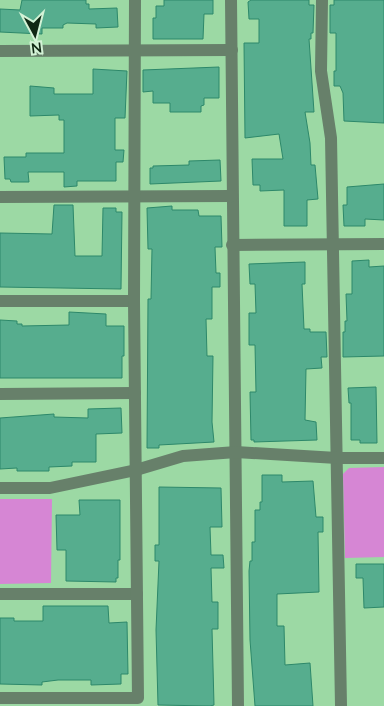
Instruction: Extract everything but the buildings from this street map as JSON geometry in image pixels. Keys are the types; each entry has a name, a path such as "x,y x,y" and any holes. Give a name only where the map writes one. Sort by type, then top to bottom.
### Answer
{"street":[{"path":"0,698 88,702 138,698 134,301 133,50 135,0"},
{"path":"231,0 238,706"},
{"path":"322,0 321,71 331,138 341,706"},
{"path":"0,51 232,50"},
{"path":"0,197 232,196"},
{"path":"232,245 384,244"},
{"path":"0,301 134,301"},
{"path":"0,394 135,393"},
{"path":"0,488 50,488 136,470 183,456 236,452 337,458 384,458"},
{"path":"0,594 137,594"}],"shaded area":[{"path":"384,467 384,557 345,558 343,474 349,468"},
{"path":"0,499 52,499 51,583 0,584"}]}
